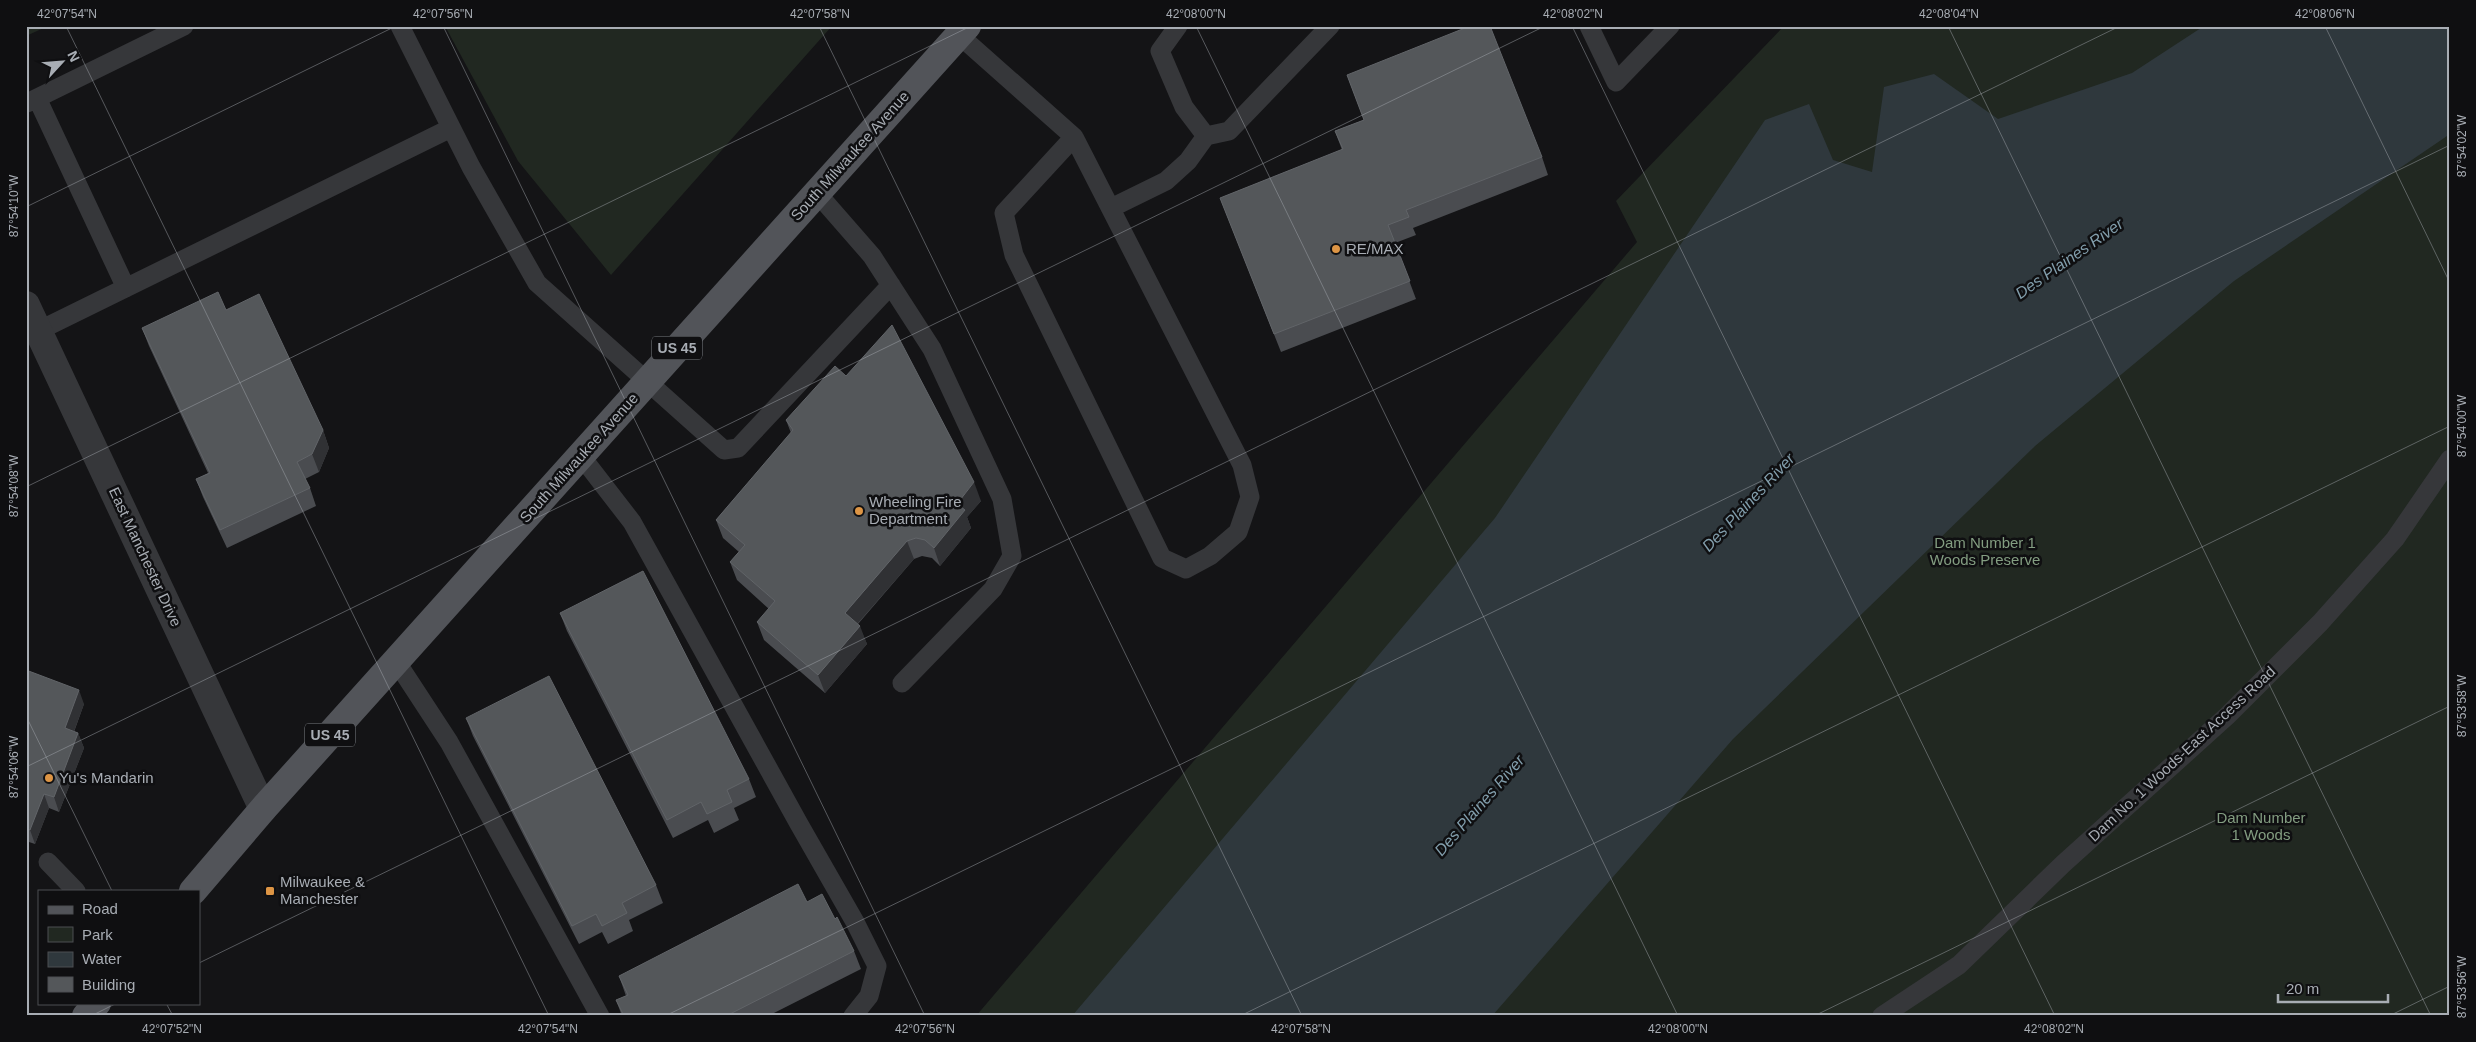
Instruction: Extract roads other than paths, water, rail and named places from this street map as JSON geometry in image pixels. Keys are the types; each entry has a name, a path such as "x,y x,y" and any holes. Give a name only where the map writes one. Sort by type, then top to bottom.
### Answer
{"main road":[{"name":"South Milwaukee Avenue","path":"194,890 263,809 963,31"},
{"path":"86,1016 96,1004"}],"street":[{"name":"East Manchester Drive","path":"26,305 263,809"}],"lane":[{"path":"126,288 32,101 184,26"},
{"path":"400,26 470,167 537,283 724,450 738,448 891,285"},
{"path":"1178,26 1160,51 1184,107 1206,136"},
{"path":"1111,208 1166,181 1188,162 1206,136 1229,131 1330,26"},
{"path":"1588,26 1616,82 1670,26"},
{"path":"963,31 1074,137 1242,466 1250,497 1238,532 1210,556 1186,569 1162,558 1014,255 1004,213 1074,137"},
{"path":"38,330 451,128"},
{"path":"816,193 872,256 932,349 1002,499 1012,556 993,589 902,683"},
{"path":"581,456 632,522 855,922 877,966 869,996 854,1016"},
{"name":"Dam No. 1 Woods-East Access Road","path":"1882,1016 1959,965 2063,864 2227,716 2320,622 2395,538 2450,459"},
{"path":"396,661 454,750 600,1016"},
{"path":"48,862 75,890"}],"water":[{"name":"Des Plaines River","path":"2204,26 2450,26 2450,134 2234,281 2035,446 1733,739 1492,1016 1072,1016 1495,518 1765,120 1809,104 1833,160 1872,172 1884,87 1934,74 1998,119 2132,73"}],"place":[{"name":"RE/MAX","path":"1336,249"},
{"name":"Wheeling Fire Department","path":"859,511"},
{"name":"Yu's Mandarin","path":"49,778"},
{"name":"Milwaukee & Manchester","path":"270,891"}],"park label":[{"name":"Dam Number 1 Woods Preserve","path":"1985,552"},
{"name":"Dam Number 1 Woods","path":"2261,826"}]}
